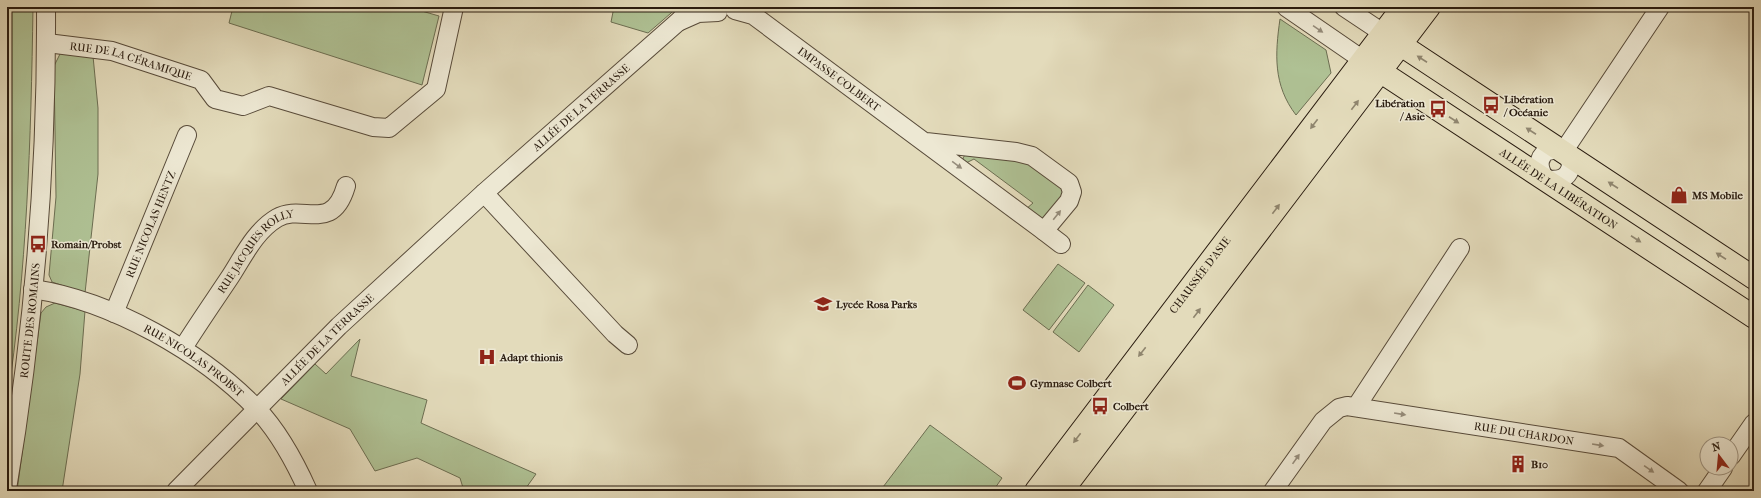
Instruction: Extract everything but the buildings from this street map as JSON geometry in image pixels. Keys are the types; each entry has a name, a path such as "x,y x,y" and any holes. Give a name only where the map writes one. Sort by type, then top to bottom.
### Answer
{"main road":[{"path":"1392,39 1403,7"},
{"path":"1372,66 1392,39 1429,7"},
{"path":"1392,39 1754,278"},
{"name":"ALLÉE DE LA LIBÉRATION","path":"1372,66 1754,317"},
{"name":"CHAUSSÉE D'ASIE","path":"1036,491 1372,66"},
{"name":"CHAUSSÉE D'ASIE","path":"1062,491 1372,66"}],"street":[{"name":"ROUTE DES ROMAINS","path":"7,489 20,414 43,180 47,43 46,7"},
{"name":"RUE DE LA CÉRAMIQUE","path":"47,43 112,51 201,80 215,99 243,106 269,96 372,127 389,128 436,89 454,7"},
{"name":"ALLÉE DE LA TERRASSE","path":"176,491 339,326 484,193 679,21 692,7"},
{"path":"1286,7 1372,66"},
{"path":"1344,7 1392,39"},
{"path":"1564,152 1660,7"},
{"name":"ALLÉE DE LA TERRASSE","path":"679,21 698,13 734,10"},
{"name":"IMPASSE COLBERT","path":"734,10 926,142 1060,244"},
{"name":"RUE NICOLAS HENTZ","path":"114,313 187,135"},
{"name":"IMPASSE COLBERT","path":"926,142 1016,152 1032,156 1063,179 1069,184 1072,192 1069,201 1044,231"},
{"path":"1547,151 1564,152 1571,166 1565,177 1557,181 1545,179 1539,168 1540,160 1547,151"},
{"name":"RUE JACQUES ROLLY","path":"182,348 261,230 284,215 318,215 332,210 342,197 346,186"},
{"path":"484,193 615,334 628,345"},
{"path":"1356,407 1460,248"},
{"name":"RUE NICOLAS PROBST","path":"33,289 75,299 114,313 182,348 225,379 258,409 274,430 298,469 308,491"},
{"name":"RUE DU CHARDON","path":"1273,491 1323,421 1339,408 1356,407 1618,448 1679,491"},
{"path":"1739,445 1754,423"},
{"path":"1707,491 1717,476"}],"green space":[{"path":"7,7 33,7 27,205 19,304 7,402"},
{"path":"233,7 408,7 439,16 422,85 229,23"},
{"path":"614,7 678,7 648,33 611,22"},
{"path":"1280,19 1326,50 1331,73 1296,115 1283,92 1278,69 1277,45"},
{"path":"61,52 93,56 98,108 98,174 85,293 52,282 49,275 56,197 54,66"},
{"path":"967,152 1024,161 1061,186 1064,191 1063,198 1043,219 1026,209 1033,203 974,159 966,163 964,162 963,158"},
{"path":"1058,264 1085,283 1049,330 1023,310"},
{"path":"1088,285 1114,305 1079,352 1053,332"},
{"path":"55,303 85,311 80,374 62,491 17,491 41,313 46,307"},
{"path":"360,339 351,376 427,400 421,423 536,474 526,488 533,491 464,491 460,478 417,458 375,471 350,429 281,399 315,364 326,374"},
{"path":"930,425 1002,478 993,491 880,491"}],"place":[{"name":"Libération / Océanie","path":"1491,105"},
{"name":"Libération / Asie","path":"1438,109"},
{"name":"MS Mobile","path":"1679,195"},
{"name":"Romain/Probst","path":"38,244"},
{"name":"Lycée Rosa Parks","path":"823,304"},
{"name":"Adapt thionis","path":"487,357"},
{"name":"Gymnase Colbert","path":"1017,383"},
{"name":"Colbert","path":"1100,406"},
{"name":"B10","path":"1518,464"}]}
